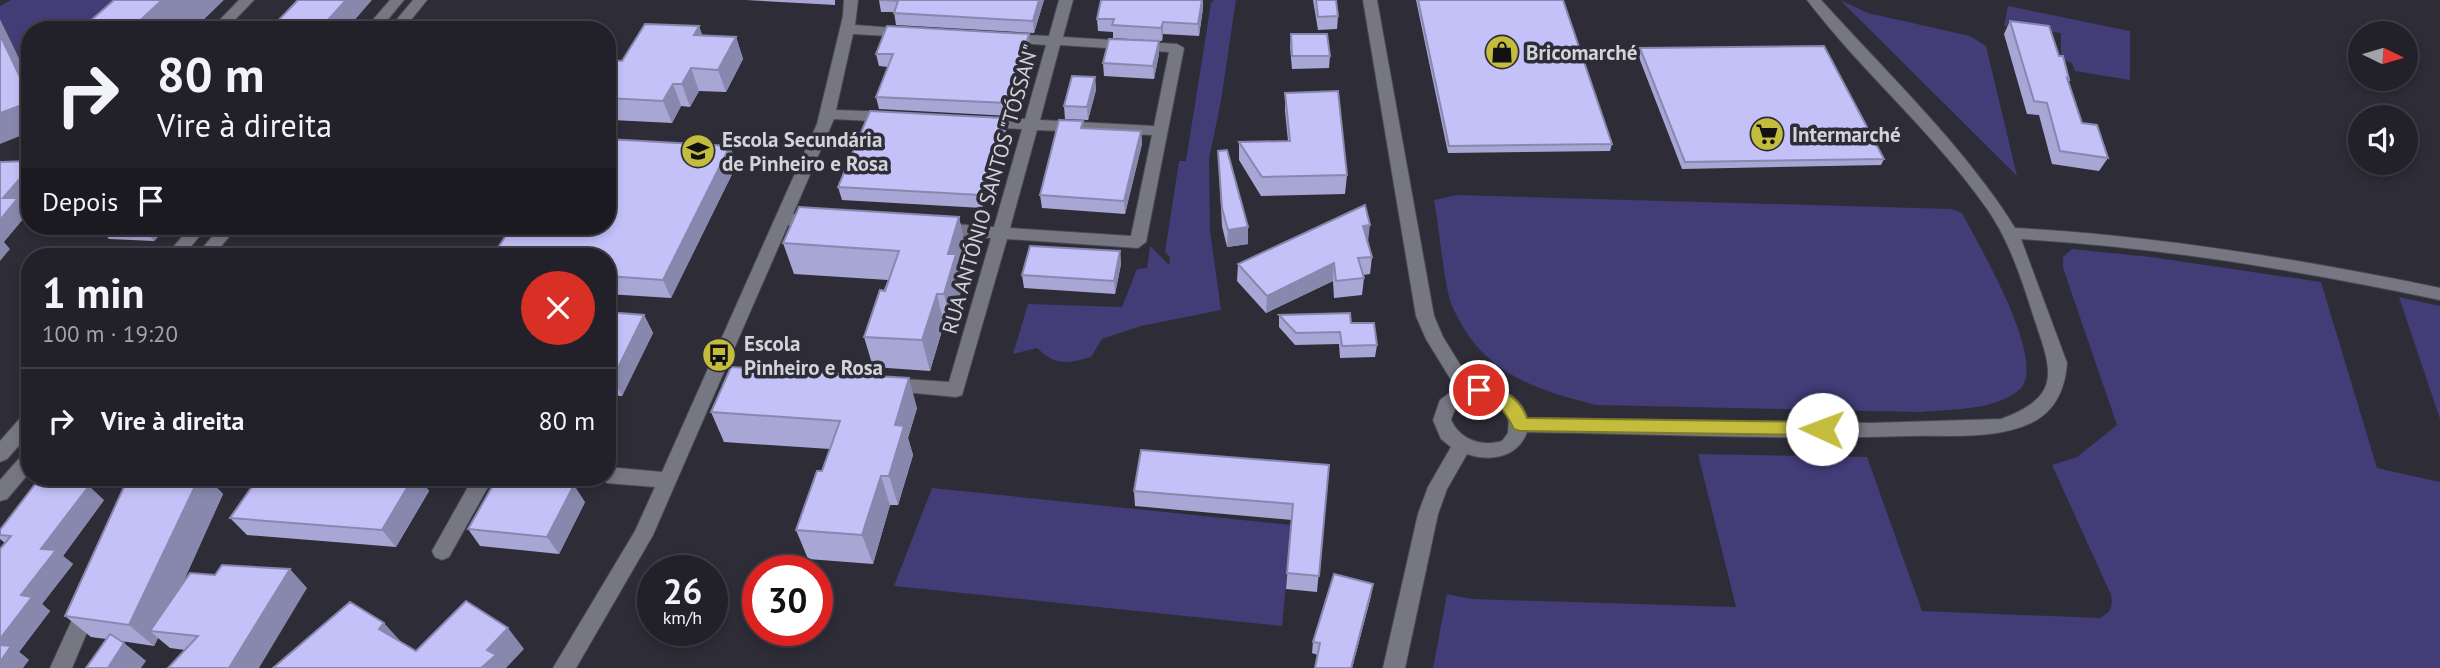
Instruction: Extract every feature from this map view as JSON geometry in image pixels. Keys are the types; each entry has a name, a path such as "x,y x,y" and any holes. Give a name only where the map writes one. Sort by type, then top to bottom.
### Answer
{"street":[{"path":"226,21 247,0"},
{"path":"379,21 397,0"},
{"path":"402,21 420,0"},
{"path":"564,668 643,535 783,219 828,114 851,0"},
{"name":"RUA ANTÓNIO SANTOS \"TÓSSAN\"","path":"871,384 956,390 1066,0"},
{"path":"1370,0 1425,316 1435,339 1467,391"},
{"path":"1520,425 1883,430 2002,426 2026,417 2046,403 2056,384 2057,363 2038,302 2010,233 1992,202 1814,0"},
{"path":"846,29 924,33"},
{"path":"924,228 1138,242 1177,48 990,37"},
{"path":"828,114 909,118"},
{"path":"964,121 1161,131"},
{"path":"783,219 834,222"},
{"path":"2010,233 2068,236 2264,259 2440,294"},
{"path":"716,371 740,373"},
{"path":"1467,391 1492,393 1503,398 1518,415 1520,425 1518,435 1512,443 1502,449 1475,451 1452,439 1442,420 1443,410 1448,401 1467,391"},
{"path":"0,454 21,430"},
{"path":"1394,668 1428,514 1438,487 1462,446"},
{"path":"0,493 21,469"},
{"path":"616,476 668,480"},
{"path":"442,551 479,486"},
{"path":"61,668 94,592"}],"shaded area":[{"path":"11,0 158,0 136,21 21,21 21,63 0,19 0,6"},
{"path":"1214,0 1236,0 1221,101 1209,159 1210,230 1221,310 1141,326 1102,339 1091,357 1075,361 1056,361 1037,348 1013,354 1028,304 1122,307 1137,269 1147,268 1150,246 1169,265 1170,257 1165,252 1179,161 1186,161 1211,3"},
{"path":"1840,0 1868,13 1970,36 1986,46 2017,176"},
{"path":"2008,6 2130,31 2130,80 2075,71 2072,63 2061,59 2061,33 2004,26"},
{"path":"1457,195 1952,209 1962,213 2008,303 2019,331 2026,376 2019,390 1997,402 1972,408 1921,412 1596,405 1557,394 1520,379 1488,357 1474,343 1454,310 1445,276 1434,200"},
{"path":"2072,249 2151,257 2321,282 2377,468 2440,482 2440,668 1433,668 1447,594 1472,599 1736,607 1698,454 1867,457 1922,611 2099,618 2103,616 2110,609 2111,595 2052,465 2077,457 2117,425 2063,268 2063,257"},
{"path":"2399,297 2440,306 2440,419"},
{"path":"932,488 1292,525 1282,626 894,586"}],"building":[{"path":"114,0 162,0 140,21 90,21"},
{"path":"298,0 346,0 327,21 278,21"},
{"path":"879,0 1039,0 1033,21 894,13 898,1"},
{"path":"1101,0 1202,0 1198,24 1163,22 1161,28 1112,25 1114,19 1097,19"},
{"path":"1316,0 1336,0 1338,16 1318,17"},
{"name":"Bricomarché","path":"1418,0 1563,0 1612,144 1449,146"},
{"path":"2010,21 2049,26 2059,56 2063,56 2069,79 2067,78 2082,123 2097,125 2108,158 2060,151 2047,103 2034,101"},
{"path":"645,24 699,26 694,35 736,37 718,70 691,68 682,84 673,84 663,101 616,98 616,60 622,61"},
{"path":"887,26 1029,34 1008,103 876,97 893,54 876,54"},
{"path":"1291,34 1327,34 1330,56 1292,56"},
{"path":"0,35 21,79 21,105 0,113"},
{"path":"1109,39 1159,41 1153,66 1103,63"},
{"name":"Intermarché","path":"1824,46 1884,159 1685,162 1640,48"},
{"path":"1072,76 1095,77 1087,107 1064,106"},
{"path":"1338,91 1347,175 1262,177 1239,142 1290,141 1285,93"},
{"path":"870,111 1004,118 980,195 838,187"},
{"path":"1059,120 1083,121 1081,128 1141,131 1124,201 1040,195"},
{"path":"616,140 730,146 663,280 616,277 616,248 498,248 506,235 616,235"},
{"path":"1227,150 1248,227 1228,230 1222,208 1218,151"},
{"path":"21,161 21,177 3,198 18,198 0,220 0,162"},
{"path":"1365,205 1370,225 1363,226 1372,257 1358,258 1364,278 1336,281 1334,263 1267,296 1238,264"},
{"path":"799,207 959,217 948,254 956,254 944,294 937,294 922,340 864,337 880,290 885,291 899,251 783,243"},
{"path":"1030,246 1120,251 1114,281 1022,275"},
{"path":"616,313 644,315 616,372"},
{"path":"1350,313 1351,323 1374,323 1377,345 1342,346 1340,332 1296,333 1279,315"},
{"path":"731,367 909,378 895,425 904,426 889,476 881,476 862,535 796,530 817,471 822,471 840,421 711,412"},
{"path":"1141,450 1329,465 1319,576 1287,573 1293,504 1134,491"},
{"path":"34,486 89,486 41,549 56,550 21,595 32,597 0,639 0,549 11,536 0,535 0,530"},
{"path":"124,486 195,486 129,625 65,616"},
{"path":"252,486 408,486 382,530 230,518"},
{"path":"492,486 573,486 547,537 468,529"},
{"path":"222,565 290,569 229,668 168,668 198,636 150,631 190,573 215,575"},
{"path":"1334,574 1373,584 1351,668 1315,668 1320,643 1313,642"},
{"path":"466,601 508,628 487,650 496,655 481,668 273,668 350,602 384,623 379,629 416,651"},
{"path":"110,634 124,643 108,668 86,668"},
{"path":"0,645 11,646 0,662"}],"place":[{"name":"Bricomarché","path":"1502,52"},
{"name":"Intermarché","path":"1767,134"},
{"name":"Escola Secundária de Pinheiro e Rosa","path":"698,151"},
{"name":"Escola Pinheiro e Rosa","path":"719,355"}],"route":[{"path":"1479,390 1503,398 1512,405 1520,425 1822,429"}]}
